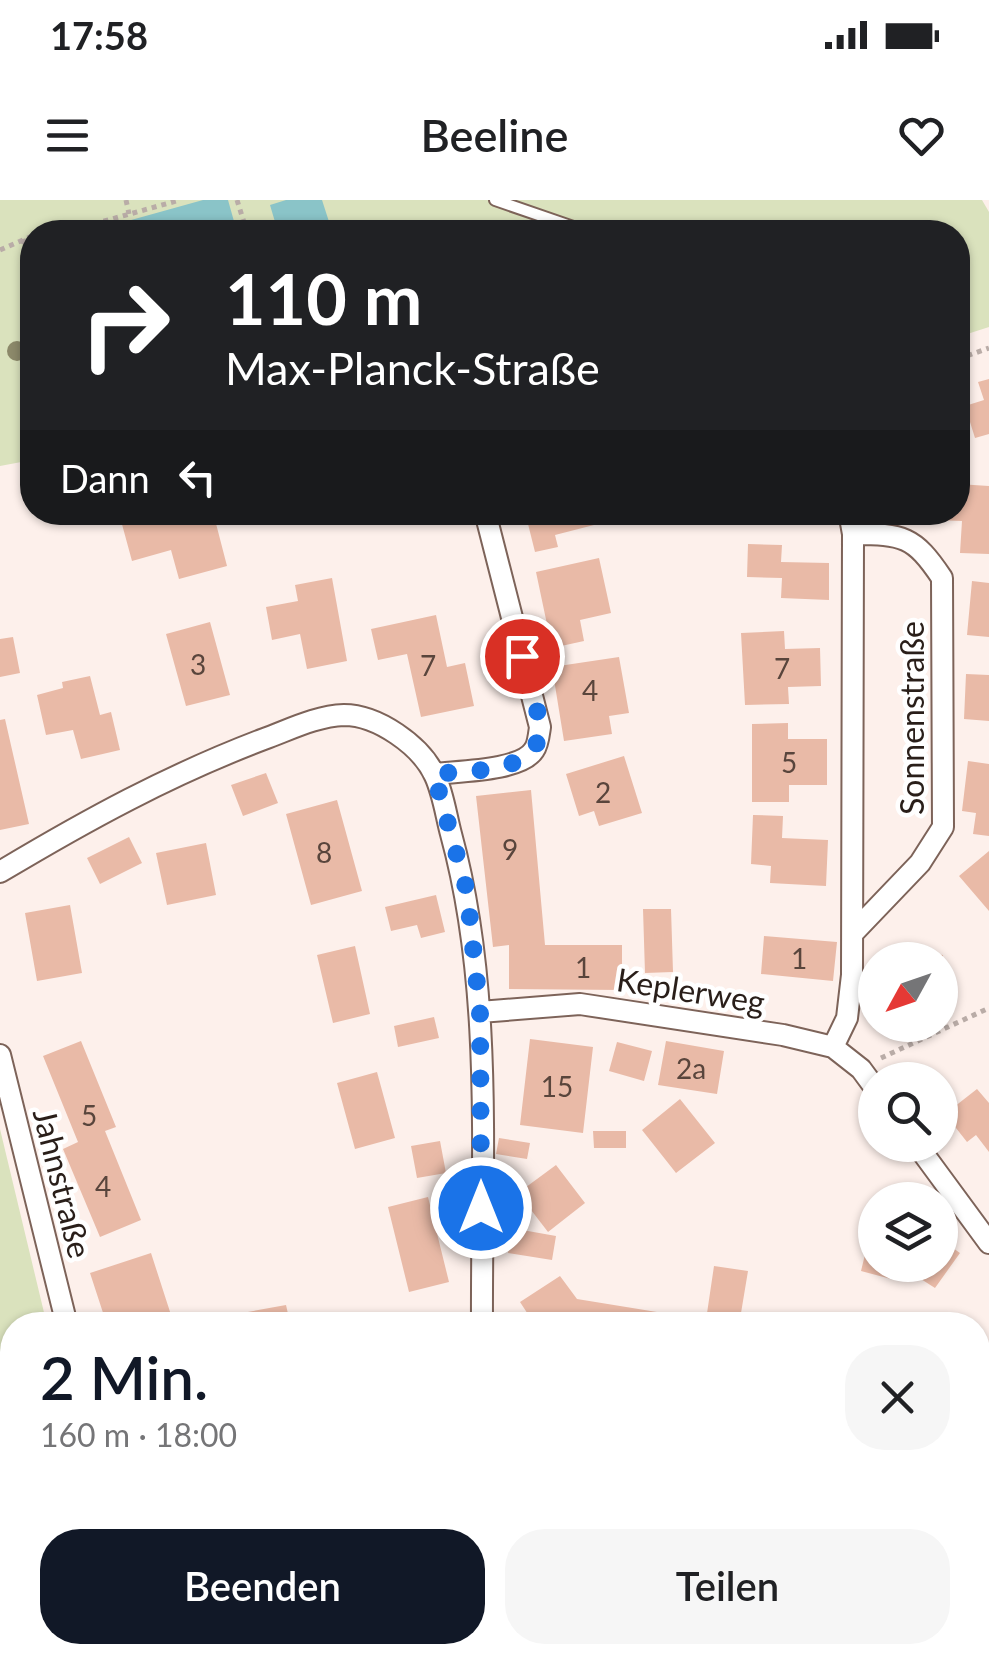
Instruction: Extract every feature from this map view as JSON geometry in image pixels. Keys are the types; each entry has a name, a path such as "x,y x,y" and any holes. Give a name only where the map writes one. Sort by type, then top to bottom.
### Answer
{"street":[{"path":"434,774 508,765 524,760 535,750 540,727 488,525"},
{"name":"Sonnenstraße","path":"833,1047 847,1018 852,933 851,525"},
{"name":"Sonnenstraße","path":"852,933 920,863 943,827 942,578 922,549 897,536 853,534"},
{"path":"0,872 133,795 214,758 317,719 345,715 372,720 398,736 434,774 467,891 480,1012 482,1312"},
{"name":"Keplerweg","path":"480,1012 580,1004 782,1035 833,1047 858,1068"},
{"name":"Jahnstraße","path":"0,1055 64,1312"},
{"path":"929,1162 989,1243"}],"lane":[{"path":"495,200 553,220"}],"path":[{"path":"126,200 130,214"},
{"path":"107,220 180,200"},
{"path":"878,1062 989,1008"}],"green space":[{"path":"0,200 982,200 989,212 989,327 970,333 970,220 20,220 20,462 0,466"},
{"path":"0,1129 44,1312 0,1312"}],"water":[{"path":"203,200 228,200 234,220 131,220"},
{"path":"286,200 322,200 328,220 274,220 270,205"}],"building":[{"path":"989,379 989,434 975,438 970,404 984,400 978,382"},
{"path":"970,485 989,486 989,554 960,553 962,525 970,525"},
{"path":"122,525 216,525 227,566 179,579 171,550 132,561"},
{"path":"528,525 594,525 555,535 558,547 535,552"},
{"path":"748,544 782,545 781,562 829,563 829,600 781,598 782,578 747,577"},
{"path":"599,558 611,613 580,620 584,641 552,648 536,572"},
{"path":"332,578 347,661 307,669 300,634 272,640 266,607 298,601 295,585"},
{"path":"972,581 989,583 989,637 967,635"},
{"path":"436,615 447,667 465,663 474,706 421,717 407,654 378,660 371,629"},
{"path":"210,622 230,695 186,706 166,634"},
{"path":"784,631 785,649 820,648 821,686 788,687 789,704 745,705 741,633"},
{"path":"13,637 20,673 0,677 0,639"},
{"path":"619,657 629,713 609,716 612,734 564,741 552,667"},
{"path":"966,674 989,675 989,721 964,719"},
{"path":"90,676 100,715 111,712 120,750 81,759 73,730 46,735 37,695 63,688 62,682"},
{"path":"5,719 29,824 0,830 0,720"},
{"path":"788,723 788,739 827,739 827,785 789,785 789,802 752,802 752,724"},
{"path":"624,756 642,813 599,826 594,811 579,816 566,774"},
{"path":"968,761 989,764 989,836 973,834 976,813 962,811"},
{"path":"266,773 278,803 243,816 231,785"},
{"path":"531,790 545,945 622,945 622,990 509,989 509,945 493,947 476,796"},
{"path":"337,800 362,891 311,905 286,814"},
{"path":"753,815 783,816 782,838 828,840 826,886 770,883 771,866 751,864"},
{"path":"129,837 142,863 100,884 87,858"},
{"path":"206,843 216,895 167,905 156,853"},
{"path":"989,851 989,911 959,876"},
{"path":"436,895 445,932 421,938 417,925 391,931 385,907"},
{"path":"70,905 82,973 37,981 25,913"},
{"path":"643,909 671,909 673,972 645,973"},
{"path":"764,936 837,942 833,981 761,974"},
{"path":"355,946 370,1014 333,1023 317,955"},
{"path":"434,1017 439,1038 398,1047 394,1026"},
{"path":"530,1039 593,1047 583,1133 520,1125"},
{"path":"81,1041 116,1127 105,1131 141,1220 100,1237 63,1149 78,1142 43,1056"},
{"path":"666,1041 724,1051 717,1094 658,1085"},
{"path":"617,1042 652,1051 644,1081 609,1071"},
{"path":"377,1072 395,1138 355,1149 337,1083"},
{"path":"977,1089 989,1103 989,1152 976,1135 967,1142 958,1131 958,1104"},
{"path":"680,1099 715,1143 676,1173 642,1130"},
{"path":"593,1131 626,1131 626,1148 594,1148"},
{"path":"499,1138 530,1143 527,1159 496,1154"},
{"path":"440,1141 446,1173 417,1178 411,1146"},
{"path":"556,1165 585,1203 548,1232 518,1193"},
{"path":"428,1197 449,1282 409,1292 388,1207"},
{"path":"511,1228 556,1236 552,1260 508,1253"},
{"path":"151,1253 170,1312 103,1312 90,1273"},
{"path":"714,1266 748,1271 741,1312 707,1312"},
{"path":"560,1276 577,1299 657,1312 527,1312 520,1302"},
{"path":"286,1305 288,1312 248,1312"}],"route":[{"path":"481,1208 480,1012 467,891 434,774 508,765 524,760 535,750 540,727 522,656"}]}
